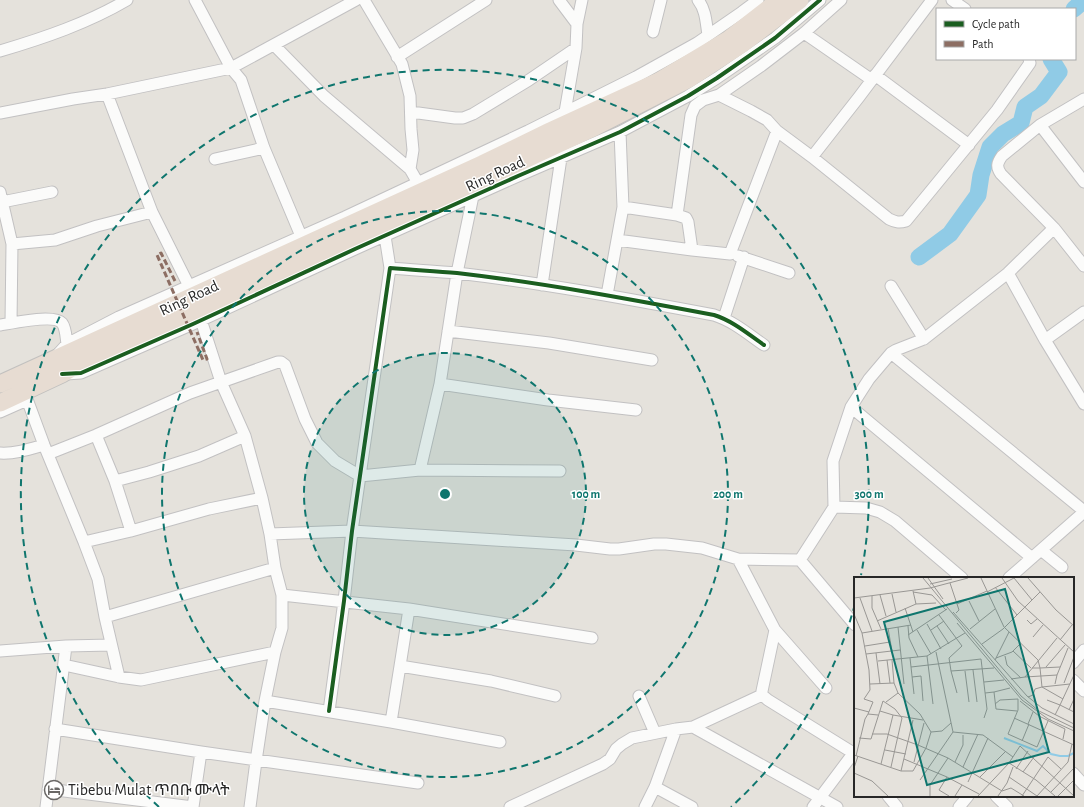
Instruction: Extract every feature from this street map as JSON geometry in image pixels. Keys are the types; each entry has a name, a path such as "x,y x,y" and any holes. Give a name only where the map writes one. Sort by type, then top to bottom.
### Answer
{"highway":[{"name":"Ring Road","path":"0,384 482,164 659,81 729,39 778,0"},
{"name":"Ring Road","path":"0,403 25,396 80,363 353,240 615,117 689,79 741,45 800,0"}],"street":[{"path":"0,51 30,42 70,27 108,11 127,0"},
{"path":"195,0 231,68 241,80 264,148 301,236"},
{"path":"0,113 108,94 231,68 356,0"},
{"path":"364,0 402,64 410,96 413,150 410,169"},
{"path":"397,57 486,0"},
{"path":"559,0 577,24"},
{"path":"565,112 576,48 577,24 582,0"},
{"path":"653,32 661,0"},
{"path":"698,0 701,3 705,14 708,36"},
{"path":"51,361 67,344 119,317 418,182 636,77 698,43 758,0"},
{"path":"62,374 82,373 473,196 620,132 688,96 718,78 775,38 820,0"},
{"path":"677,215 691,115 695,106 703,100 718,94 761,66 804,33 841,0"},
{"path":"812,157 932,0"},
{"path":"952,0 964,8"},
{"path":"804,33 874,77 969,145"},
{"path":"274,45 324,96 410,169 418,182"},
{"path":"411,112 463,118 473,114 529,80 576,48"},
{"path":"718,94 767,120 776,131 812,157 894,222 900,223 906,221 997,110 1030,63 1029,60"},
{"path":"108,94 152,212 189,286"},
{"path":"1084,99 1040,125 1002,156 998,160 997,166 1001,174 1054,228 1084,266"},
{"path":"1040,125 1084,182"},
{"path":"730,254 776,131"},
{"path":"607,295 623,207 620,132"},
{"path":"216,159 264,148"},
{"path":"542,285 561,158"},
{"path":"52,192 1,197 12,244 6,324 42,319 57,320 61,322 63,326 67,344"},
{"path":"420,470 440,384 457,273 473,196"},
{"path":"623,207 677,215 686,218 688,222 692,250"},
{"path":"12,244 55,240 97,226 152,212"},
{"path":"800,560 834,506 833,461 851,407 869,378 891,353 924,339 1008,273 1054,228"},
{"path":"329,711 352,531 390,268 384,236"},
{"path":"617,240 730,254 744,257 789,273"},
{"path":"724,318 744,257"},
{"path":"390,268 457,273 542,285 607,295 714,315 724,318 764,345"},
{"path":"1008,273 1045,340 1084,404"},
{"path":"891,286 924,339"},
{"path":"1045,340 1084,312"},
{"path":"201,320 221,382 245,436 262,498 270,534 275,568 282,595 282,628 275,652 265,701 250,807"},
{"path":"448,331 549,343 652,360"},
{"path":"891,353 1084,511 1010,577"},
{"path":"0,453 46,450 96,436 190,393 276,362 281,362 285,365 305,419 317,443 335,462 360,476 420,470 560,471"},
{"path":"440,384 548,400 636,410"},
{"path":"0,412 25,396 98,579 119,677"},
{"path":"851,407 1032,558"},
{"path":"96,436 115,481 131,531"},
{"path":"115,481 199,456 245,436"},
{"path":"84,542 131,531 209,509 262,498"},
{"path":"834,506 866,508 880,512 895,521 961,577"},
{"path":"270,534 352,531 576,545 610,549 666,544 702,548 738,559 800,560 854,624"},
{"path":"1041,550 1062,567"},
{"path":"738,559 775,630 826,688"},
{"path":"105,617 275,568"},
{"path":"282,595 409,609 592,638"},
{"path":"391,722 409,609"},
{"path":"762,695 775,630"},
{"path":"0,651 66,646 111,645"},
{"path":"46,807 66,646"},
{"path":"1074,662 1084,650"},
{"path":"64,665 119,677 141,680 275,652"},
{"path":"400,666 491,681 555,696"},
{"path":"1074,681 1084,691"},
{"path":"510,807 603,764 610,759 616,749 632,738 693,727 762,695"},
{"path":"762,695 854,751"},
{"path":"639,696 655,733"},
{"path":"265,701 500,742"},
{"path":"693,727 837,807"},
{"path":"56,729 256,761 418,783"},
{"path":"645,807 655,788 676,729"},
{"path":"48,789 138,803 193,807 200,752"},
{"path":"813,807 854,753"},
{"path":"1074,774 1084,785"},
{"path":"655,788 692,807"},
{"path":"889,797 897,807"},
{"path":"959,807 967,797"},
{"path":"997,797 1007,807"}],"waterway":[{"path":"1075,8 1084,0"},
{"path":"919,257 950,234 978,195 981,175 990,147 1003,134 1021,123 1025,107 1041,96 1059,72 1052,60"}],"marked path":[{"path":"175,281 161,253 157,255 203,360 207,359 197,332"}],"cycle path":[{"path":"62,374 81,373 193,324 518,176 620,132 688,96 717,78 775,38 820,0"},
{"path":"329,711 352,531 390,268 457,273 554,286 714,315 734,324 764,345"}],"place":[{"name":"Tibebu Mulat ጥበቡ ሙላት","path":"54,790"}]}
